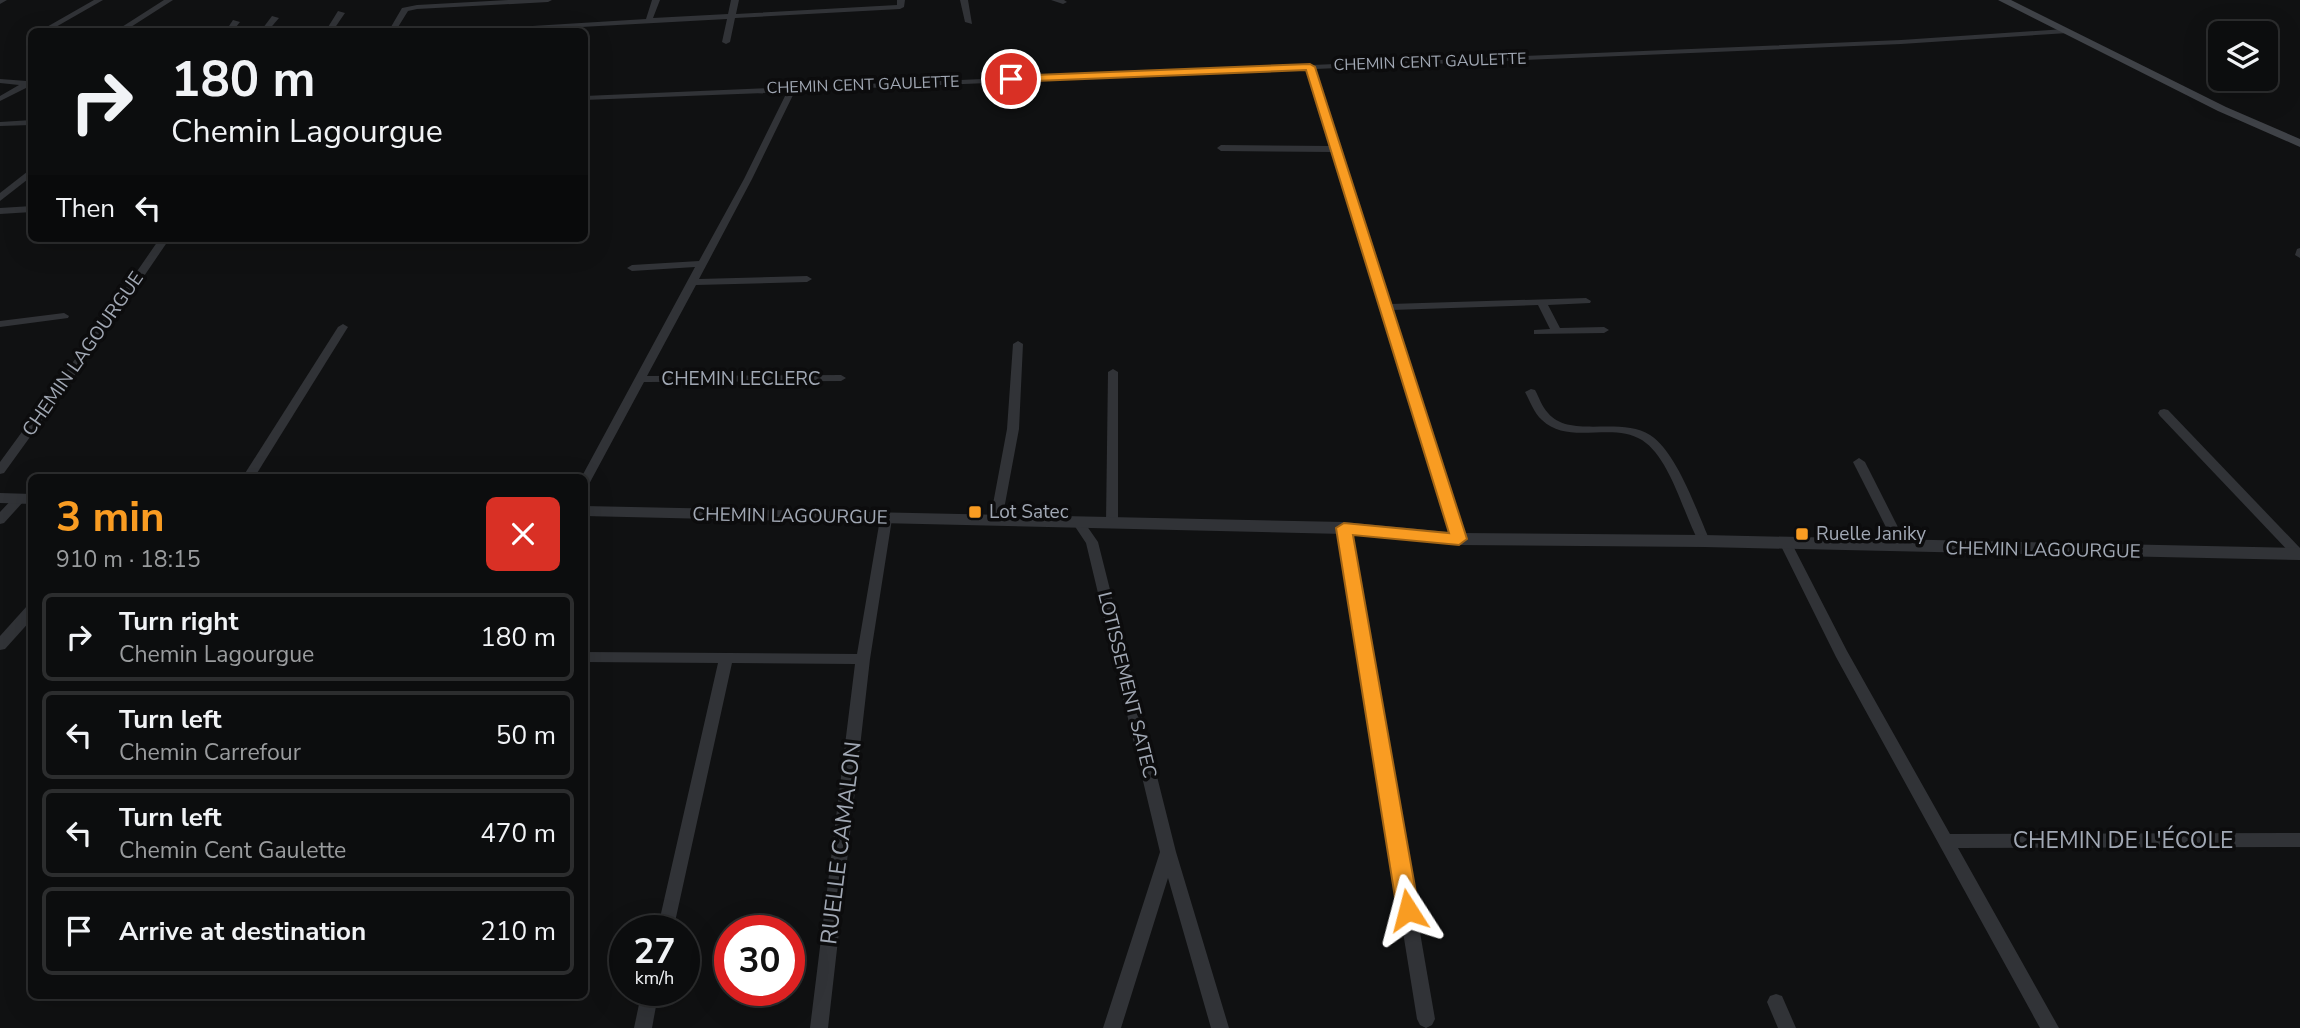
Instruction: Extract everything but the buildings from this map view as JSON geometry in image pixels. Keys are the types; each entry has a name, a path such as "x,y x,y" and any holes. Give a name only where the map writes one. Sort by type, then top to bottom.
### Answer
{"main road":[{"path":"2003,0 2222,109 2300,143"}],"street":[{"path":"48,28 99,0"},
{"path":"124,28 169,0"},
{"path":"394,28 405,10 416,7 548,0"},
{"path":"649,19 656,0"},
{"path":"726,42 735,0"},
{"path":"504,28 900,7 901,0"},
{"path":"964,0 969,22"},
{"path":"331,28 341,13"},
{"path":"266,28 275,18"},
{"path":"231,28 236,22"},
{"name":"CHEMIN CENT GAULETTE","path":"588,98 1901,42 2065,32"},
{"path":"1310,67 1459,539"},
{"path":"0,81 28,82"},
{"path":"0,99 28,83"},
{"name":"CHEMIN LECLERC","path":"588,476 693,282 793,88"},
{"path":"0,124 28,122"},
{"path":"1221,148 1336,149"},
{"path":"0,198 28,174"},
{"path":"0,211 28,209"},
{"name":"CHEMIN LAGOURGUE","path":"0,470 104,327 161,242"},
{"path":"632,268 702,264"},
{"path":"693,282 807,279"},
{"path":"1541,301 1556,331"},
{"path":"1386,307 1586,301"},
{"path":"0,324 64,316"},
{"path":"251,474 343,327"},
{"path":"1538,332 1604,330"},
{"path":"996,520 1013,429 1018,344"},
{"path":"1112,523 1113,372"},
{"name":"CHEMIN LECLERC","path":"641,379 841,378"},
{"path":"1531,392 1544,416 1550,421 1578,428 1628,429 1649,439 1664,458 1704,541"},
{"name":"CHEMIN LAGOURGUE","path":"2164,413 2299,554"},
{"path":"1859,462 1902,547"},
{"path":"0,498 26,499"},
{"path":"0,520 26,499"},
{"name":"CHEMIN LAGOURGUE","path":"588,511 1344,528 1459,539 1785,542 1902,547 2299,554"},
{"name":"RUELLE CAMALON","path":"819,1028 863,659 886,519"},
{"name":"LOTISSEMENT SATEC","path":"1078,522 1092,542 1168,852 1220,1028"},
{"path":"1344,528 1426,1020"},
{"path":"1785,542 1841,653 2050,1028"},
{"path":"0,645 28,614"},
{"path":"588,657 863,659"},
{"path":"669,915 726,658"},
{"name":"CHEMIN DE L'ÉCOLE","path":"1946,841 2300,840"},
{"path":"1112,1028 1168,852"},
{"path":"1776,1002 1787,1028"},
{"path":"643,1028 648,1006"}],"place":[{"name":"Lot Satec","path":"975,512"},
{"name":"Ruelle Janiky","path":"1802,534"}],"route":[{"path":"1011,79 1310,67 1459,539 1344,528 1408,910"}]}
